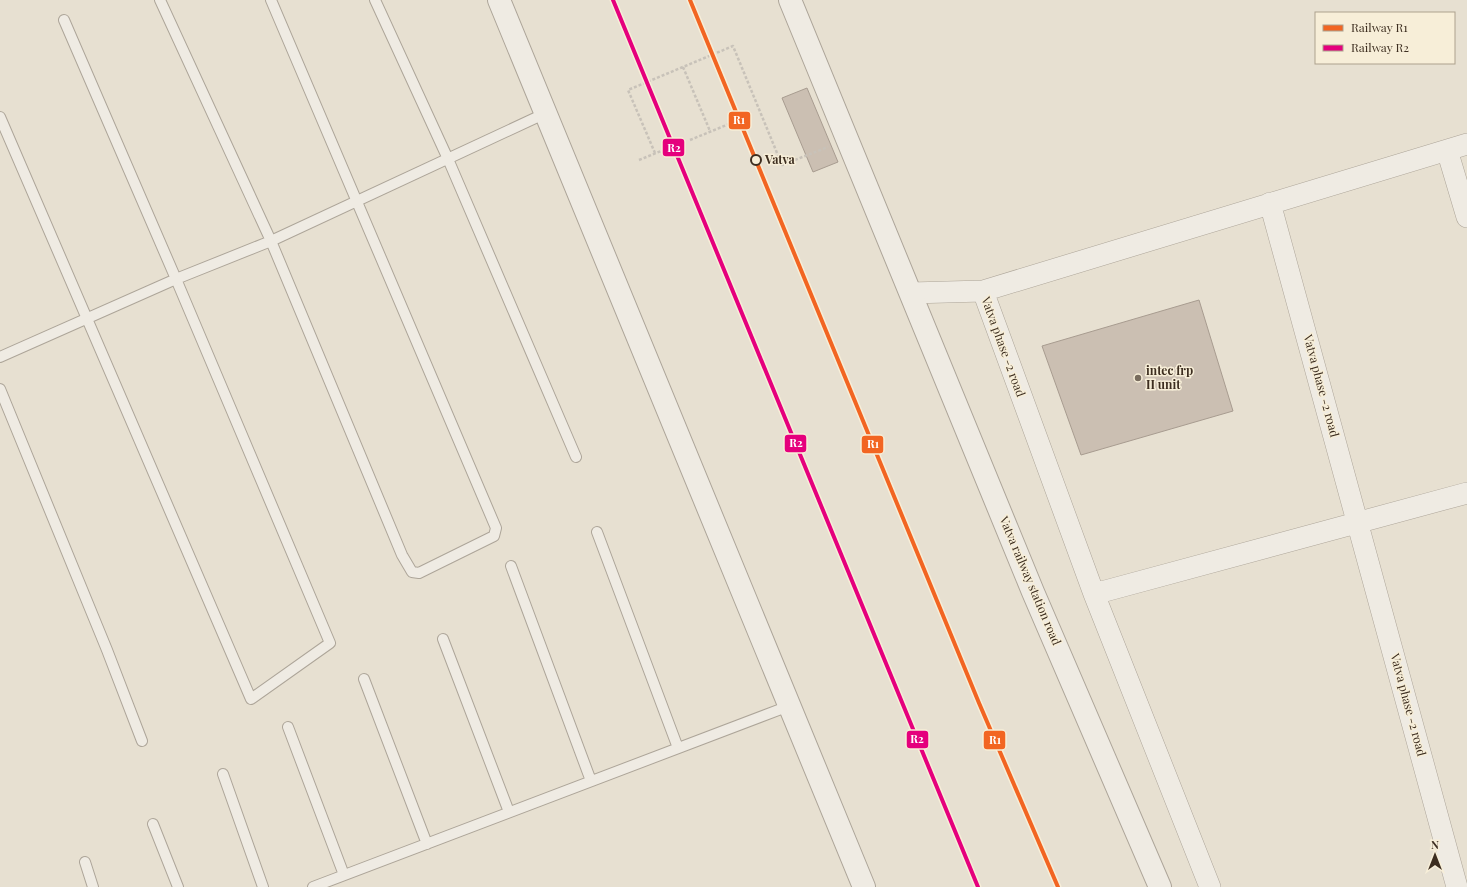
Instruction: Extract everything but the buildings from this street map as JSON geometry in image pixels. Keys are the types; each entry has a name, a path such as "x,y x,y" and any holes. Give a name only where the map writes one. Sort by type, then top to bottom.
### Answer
{"street":[{"path":"499,0 864,887"},
{"name":"Vatva railway station road","path":"790,0 908,283 1033,592 1160,887"},
{"name":"Vatva phase -2 road","path":"1210,887 1094,594 983,291 1467,144"},
{"path":"1447,150 1467,217"},
{"name":"Vatva phase -2 road","path":"1270,204 1457,887"},
{"path":"908,283 983,291"},
{"path":"1094,594 1467,493"}],"lane":[{"path":"160,0 271,241 402,555 412,572 419,574 494,536 496,528 271,0"},
{"path":"376,0 448,159 576,457"},
{"path":"0,117 252,699 330,643 176,279 64,20"},
{"path":"0,357 176,279 271,241 546,113"},
{"path":"0,389 107,650 142,741"},
{"path":"597,532 678,748"},
{"path":"511,566 591,781"},
{"path":"442,639 509,812"},
{"path":"364,679 427,844"},
{"path":"313,887 789,706"},
{"path":"288,727 344,875"},
{"path":"223,774 263,887"},
{"path":"153,824 178,887"},
{"path":"85,862 93,887"}],"path":[{"path":"654,153 628,90 733,46 782,165 847,139"},
{"path":"683,67 710,132"},
{"path":"690,140 729,124"},
{"path":"639,160 666,149"}],"rail line":[{"name":"R2","path":"613,0 978,887"},
{"name":"R1","path":"690,0 979,703 1058,887"}],"place":[{"name":"Vatva","path":"756,160"},
{"name":"intec frp II unit","path":"1138,378"}]}
